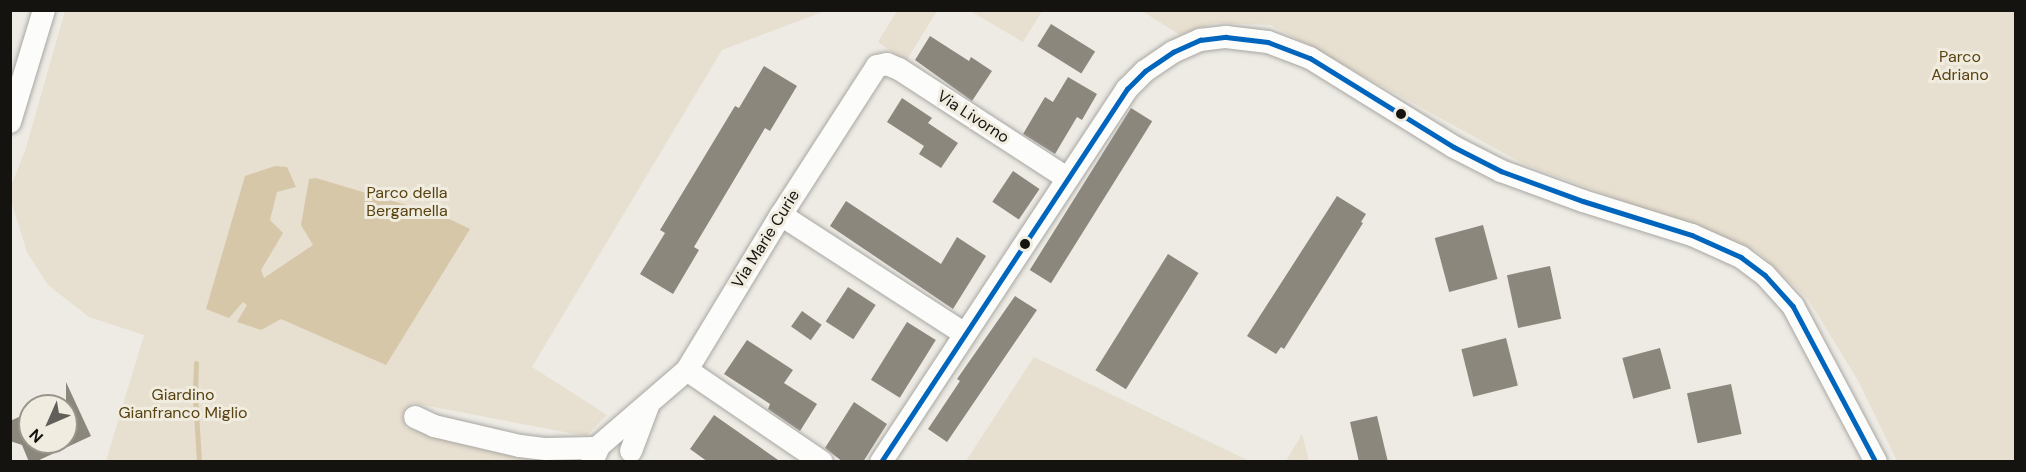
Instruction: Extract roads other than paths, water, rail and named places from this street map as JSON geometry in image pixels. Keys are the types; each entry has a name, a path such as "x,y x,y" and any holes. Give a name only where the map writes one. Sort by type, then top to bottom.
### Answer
{"street":[{"path":"10,122 44,10"},
{"path":"881,462 1127,89 1145,70 1163,57 1186,46 1213,38 1246,38 1282,46 1311,58 1454,147 1501,171 1583,201 1705,240 1753,265 1784,294 1802,320 1876,462"},
{"name":"Via Livorno","path":"876,66 887,64 899,69 1067,178"},
{"name":"Via Marie Curie","path":"593,454 687,370 781,214 876,66"},
{"path":"781,214 965,334"},
{"path":"687,370 822,462"},
{"name":"Via Marie Curie","path":"634,458 638,425 648,405"},
{"path":"415,417 434,426 546,450 593,454 615,440 634,458"}],"waterway":[{"path":"196,363 195,396 199,462"}],"park label":[{"name":"Parco Adriano","path":"1960,66"},
{"name":"Parco della Bergamella","path":"407,202"},
{"name":"Giardino Gianfranco Miglio","path":"183,404"}]}
